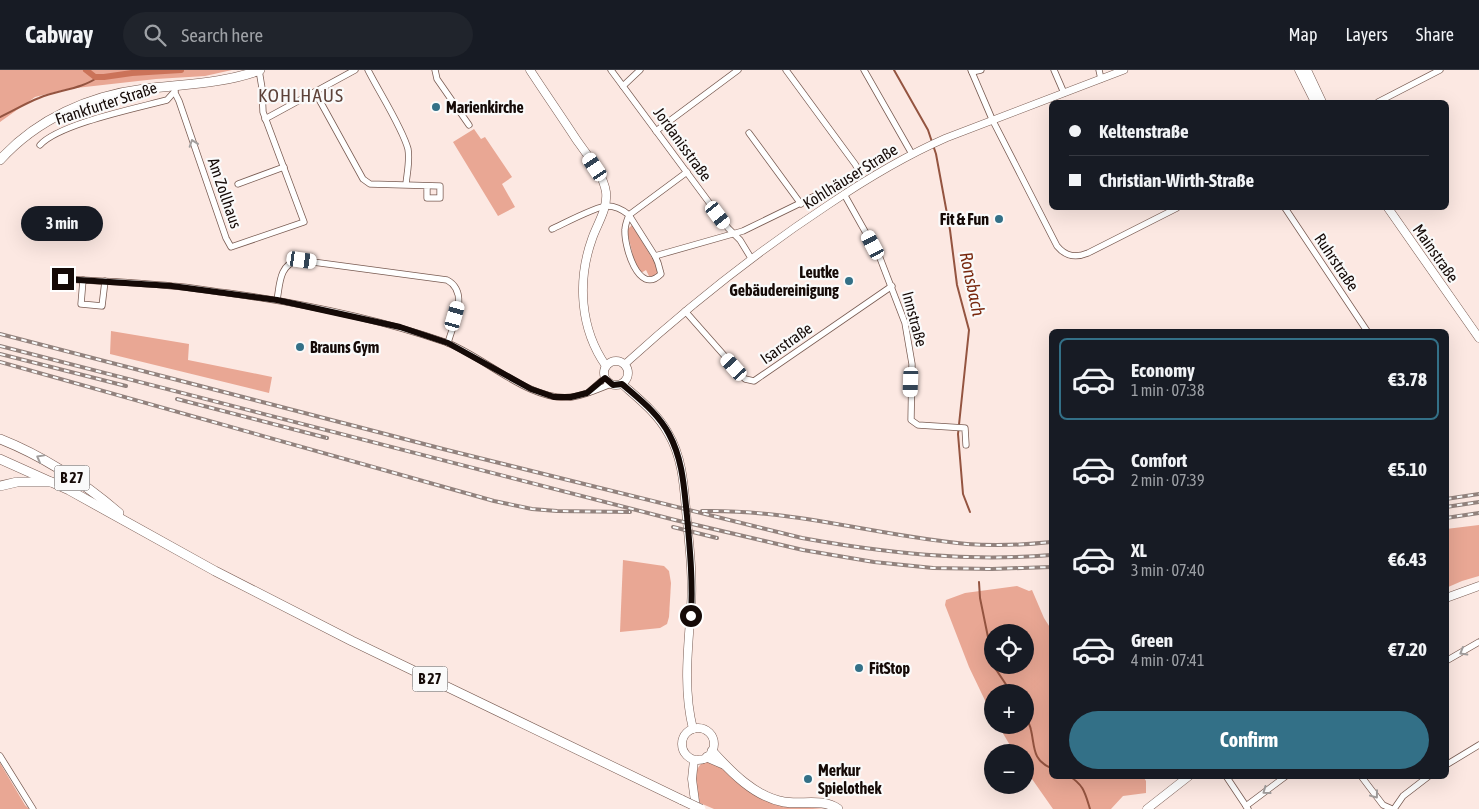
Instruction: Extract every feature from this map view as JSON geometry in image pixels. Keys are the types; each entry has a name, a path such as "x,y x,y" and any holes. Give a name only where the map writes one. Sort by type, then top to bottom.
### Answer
{"main road":[{"name":"Frankfurter Straße","path":"0,160 30,133 73,108 95,100 142,90 175,90 259,70"},
{"path":"530,70 599,174 606,193 605,206 586,256 583,298 588,332 606,366"},
{"path":"1300,70 1314,100"},
{"path":"1307,70 1321,100"},
{"name":"Mainstraße","path":"1389,210 1479,338"},
{"path":"614,360 625,364 628,375 622,384 615,385 608,381 604,372 606,366 614,360"},
{"path":"622,384 656,414 676,451 682,469 692,569 692,603 686,692 693,729"},
{"name":"B 27","path":"0,439 39,457 71,477 104,500 136,528"},
{"name":"B 27","path":"0,459 54,482 216,571 344,637 701,809"},
{"name":"B 27","path":"0,486 17,482 54,482"},
{"path":"1449,597 1479,586"},
{"path":"693,729 702,729 710,734 714,744 710,754 694,760 686,754 682,745 685,735 693,729"},
{"path":"710,754 753,788 771,798 785,802 829,804 838,809"},
{"path":"694,760 692,779 696,809"},
{"path":"1147,809 1185,779"}],"street":[{"name":"Am Zollhaus","path":"175,90 226,238 231,247 304,222 265,119 259,70"},
{"path":"265,119 355,70"},
{"path":"368,70 400,130 408,150 409,164 406,184"},
{"path":"434,70 437,79 469,125"},
{"name":"Jordanisstraße","path":"611,70 740,240 751,258"},
{"path":"623,86 640,70"},
{"path":"656,131 738,70"},
{"path":"655,256 743,231 856,176 857,168 786,70"},
{"path":"864,70 912,154"},
{"path":"981,70 972,71 992,120 1057,246 1062,252 1069,256 1088,253 1173,210"},
{"path":"1054,70 1064,93"},
{"path":"1099,70 1101,79"},
{"name":"Kohlhäuser Straße","path":"625,364 685,311 751,258 844,194 912,154 933,144 1124,70"},
{"path":"1382,100 1440,70"},
{"name":"Frankfurter Straße","path":"40,145 62,130 167,100 175,90"},
{"path":"315,92 363,179 370,184 427,186"},
{"path":"749,133 800,204"},
{"path":"238,184 284,167"},
{"path":"552,229 605,206 616,207 629,215 655,256 661,271 661,274 657,277 648,278 641,276 635,270 625,233 629,215 687,172"},
{"name":"Innstraße","path":"844,194 880,258 905,323 912,364 910,417 918,425 965,428 966,445"},
{"name":"Ruhrstraße","path":"1286,210 1366,329"},
{"path":"277,300 284,269 290,263 302,260 447,280 453,283 459,294 459,302 448,343"},
{"path":"63,279 172,286 277,300 400,327 448,343 540,393 563,398 587,393 608,381"},
{"path":"83,280 81,304 102,306 104,281"},
{"name":"Isarstraße","path":"685,311 745,379 754,381 892,286"},
{"path":"1449,659 1479,642"},
{"path":"1449,763 1479,745"},
{"path":"0,756 34,809"},
{"path":"1228,779 1247,807 1282,779"},
{"path":"1363,779 1383,805 1393,809 1403,796 1425,779"}],"shaded area":[{"path":"0,70 232,70 205,76 156,79 67,89 35,97 0,122"},
{"path":"474,129 481,139 485,137 512,177 502,184 515,207 498,216 453,142"},
{"path":"632,225 657,266 659,272 653,277 649,276 646,270 641,273 635,265 627,230"},
{"path":"111,331 189,344 188,360 272,377 269,393 110,354"},
{"path":"1479,525 1479,576 1449,587 1449,529"},
{"path":"623,560 664,566 669,571 671,583 667,624 660,628 620,632"},
{"path":"1017,586 1029,591 1032,590 1049,626 1049,779 1145,779 1146,793 1123,796 1111,809 1053,809 1034,782 1034,744 1009,744 1003,734 1034,734 1034,684 984,684 984,698 969,667 945,605 946,600 965,593"},
{"path":"706,761 715,764 788,806 825,809 714,809 700,803 696,786 698,768"},
{"path":"0,763 25,805 29,809 0,809"}],"waterway":[{"path":"86,70 95,77 181,70"},
{"name":"Ronsbach","path":"894,70 928,130 936,154 950,230 957,285 969,330 958,434 963,494 970,512"},
{"path":"0,117 46,95 77,87 98,77"},
{"name":"Ronsbach","path":"979,582 985,624"},
{"name":"Ronsbach","path":"999,674 1006,684"},
{"name":"Ronsbach","path":"1032,734 1037,757 1049,767"},
{"name":"Ronsbach","path":"1074,779 1081,786 1090,809"}],"railway":[{"path":"0,334 447,450 802,538 926,555 957,557 1049,555"},
{"path":"0,346 675,520 803,550 874,562 933,568 1049,567"},
{"path":"0,354 126,386"},
{"path":"0,362 494,501 532,509 630,512"},
{"path":"177,399 327,438"},
{"path":"1449,499 1479,494"},
{"path":"1449,507 1479,502"},
{"path":"702,511 769,514 802,518 967,544 1009,545 1049,542"},
{"path":"1449,518 1479,513"},
{"path":"673,527 717,538"}],"place":[{"name":"Marienkirche","path":"436,107"},
{"name":"Fit & Fun","path":"999,219"},
{"name":"Leutke Gebäudereinigung","path":"849,281"},
{"name":"Brauns Gym","path":"300,347"},
{"name":"FitStop","path":"859,668"},
{"name":"Merkur Spielothek","path":"808,779"}],"district":[{"name":"KOHLHAUS","path":"301,95"}],"route":[{"path":"63,279 172,286 277,300 400,327 448,343 531,389 554,397 579,396 587,393 605,378 613,385 622,384 656,414 669,433 682,469 692,569 691,616"}]}
